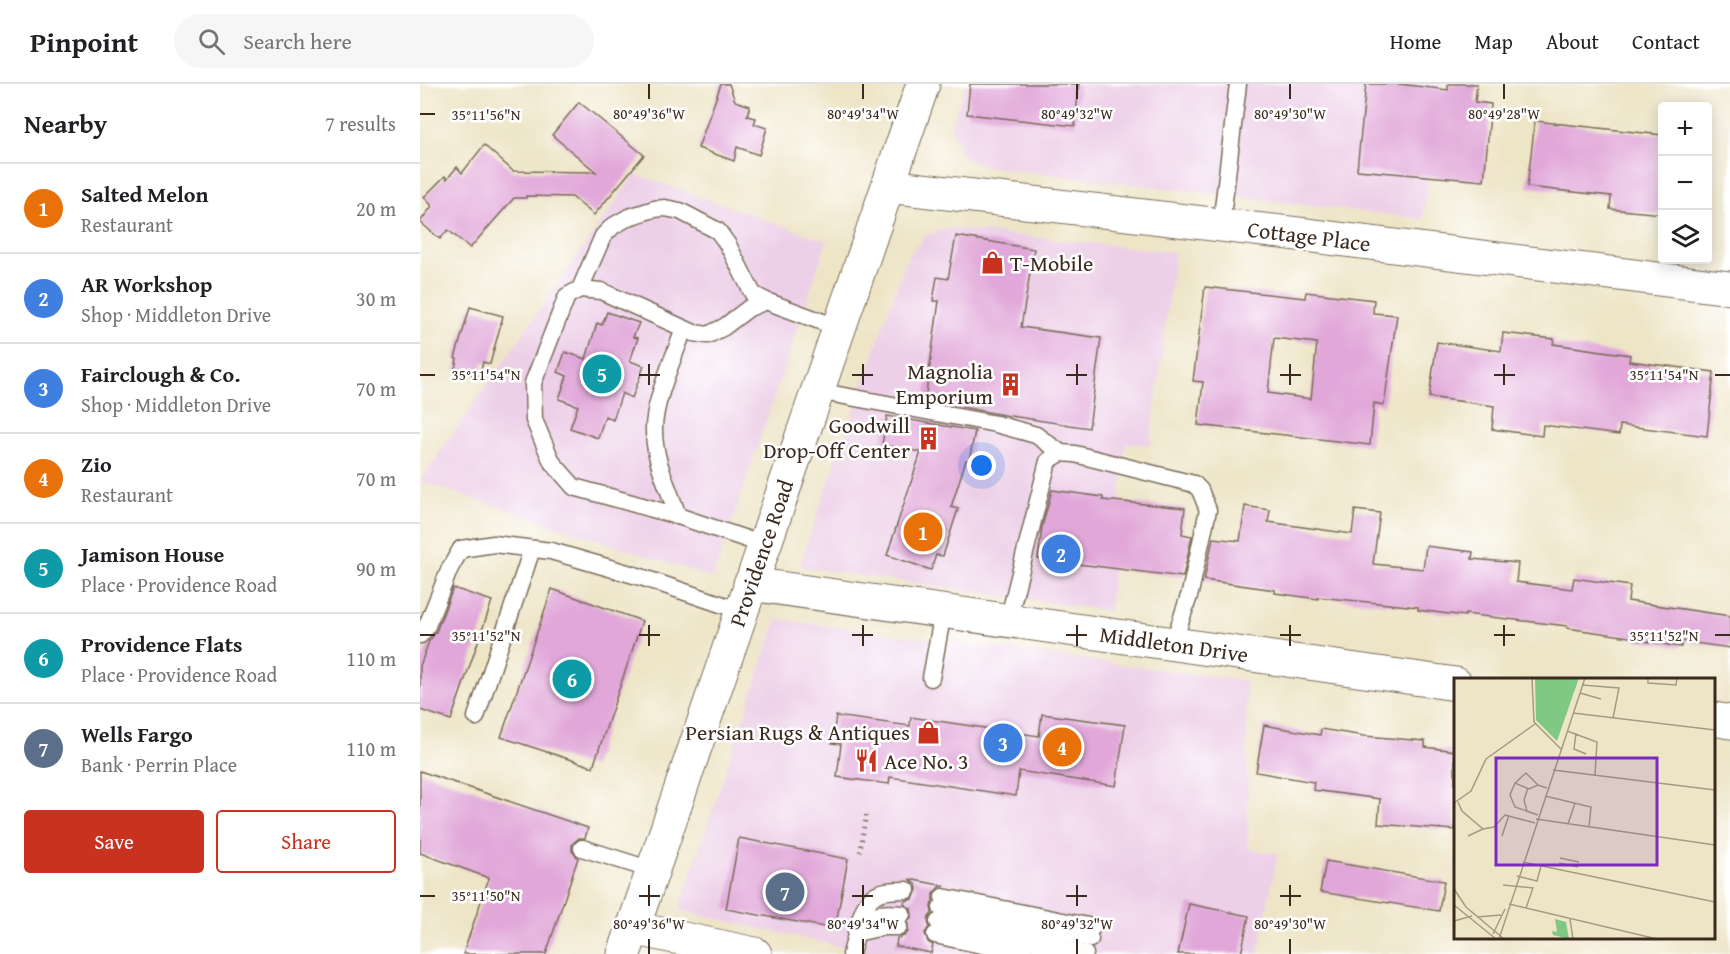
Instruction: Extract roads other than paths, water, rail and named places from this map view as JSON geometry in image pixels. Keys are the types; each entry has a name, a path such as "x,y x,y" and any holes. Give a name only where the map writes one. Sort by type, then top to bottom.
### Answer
{"street":[{"name":"Providence Road","path":"628,941 923,84"},
{"name":"Cottage Place","path":"888,186 1730,288"},
{"name":"Middleton Drive","path":"746,598 942,612 1454,684"},
{"path":"1715,719 1730,722"},
{"path":"628,941 754,954"}],"lane":[{"path":"1221,225 1238,84"},
{"path":"580,289 603,236 613,226 629,217 654,209 666,208 681,211 718,231 728,245 753,294 766,302 839,328"},
{"path":"764,545 678,516 574,487 552,462 534,420 533,382 567,296 580,289 601,291 684,329 708,335 724,327 749,308 766,302"},
{"path":"678,516 656,452 654,429 657,407 684,329"},
{"path":"817,392 996,424 1036,435 1061,453 1074,454 1194,484 1200,490 1208,510 1190,593 1173,644"},
{"path":"1008,621 1048,461 1061,453"},
{"path":"420,635 426,628 450,568 461,549 494,544 551,551 641,577 746,598"},
{"path":"476,717 532,549"},
{"path":"931,678 942,612"},
{"path":"582,848 652,870"},
{"path":"851,954 859,922 869,900 883,890 903,908 871,916 859,922"},
{"path":"939,915 1090,940"},
{"path":"939,915 1090,940"},
{"path":"939,915 1024,954"}],"place":[{"name":"T-Mobile","path":"992,263"},
{"name":"Jamison House","path":"602,374"},
{"name":"Magnolia Emporium","path":"1011,384"},
{"name":"Goodwill Drop-Off Center","path":"928,438"},
{"name":"Salted Melon","path":"923,532"},
{"name":"AR Workshop","path":"1061,554"},
{"name":"Providence Flats","path":"572,679"},
{"name":"Persian Rugs & Antiques","path":"928,732"},
{"name":"Fairclough & Co.","path":"1003,743"},
{"name":"Zio","path":"1062,747"},
{"name":"Ace No. 3","path":"866,761"},
{"name":"Wells Fargo","path":"785,892"}]}
